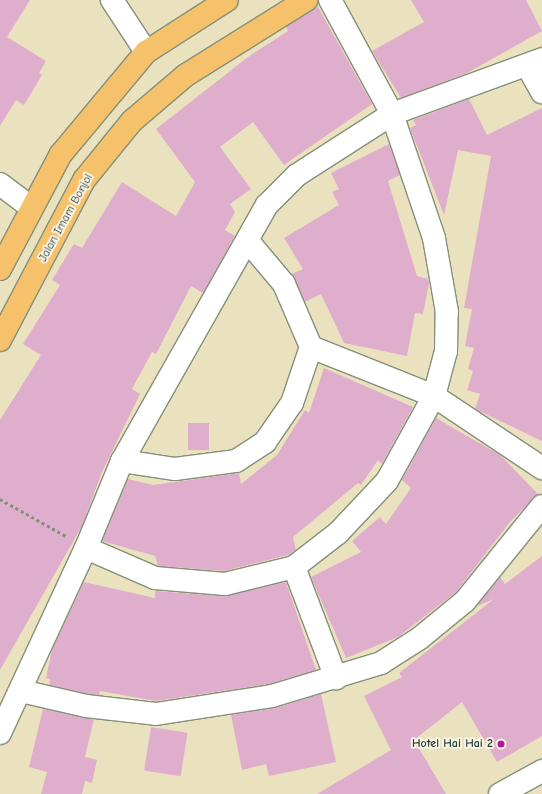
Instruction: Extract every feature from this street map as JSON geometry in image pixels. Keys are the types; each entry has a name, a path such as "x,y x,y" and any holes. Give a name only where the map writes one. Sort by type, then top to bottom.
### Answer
{"main road":[{"path":"0,269 31,207 61,154 146,52 227,0"},
{"name":"Jalan Imam Bonjol","path":"0,340 84,180 132,121 186,75 306,0"}],"street":[{"path":"112,0 146,52"},
{"path":"86,548 155,578 225,584 294,567 338,533 387,481 434,396 446,350 447,312 434,238 392,114 330,0"},
{"path":"0,733 21,691 86,548 122,461 267,205 297,175 392,114 535,63 542,92"},
{"path":"0,184 31,207"},
{"path":"122,461 175,469 236,461 266,442 292,403 311,347 284,284 247,240"},
{"path":"311,347 434,396 542,468"},
{"path":"21,691 86,706 156,714 272,696 381,664 431,629 464,601 542,506"},
{"path":"294,567 336,678"},
{"path":"500,794 542,771"}],"path":[{"path":"0,499 86,548"}],"building":[{"path":"0,0 30,0 7,37 46,61 39,73 42,75 24,105 16,100 0,126"},
{"path":"411,0 526,0 542,31 467,73 401,98 372,51 424,22"},
{"path":"318,7 372,104 284,165 253,122 220,147 251,189 230,204 235,212 225,230 235,236 203,293 191,286 156,354 152,352 132,389 140,394 102,472 82,526 0,670 0,420 41,355 23,344 60,285 52,280 74,244 82,248 122,182 176,216 195,182 156,129 248,57 288,31 286,27"},
{"path":"469,99 487,135 542,108 542,441 475,409 480,394 467,390 473,371 468,369 474,348 465,346 472,309 464,308 491,156 458,150 444,215 410,128 416,125 413,120"},
{"path":"389,144 400,175 388,181 417,276 428,279 429,284 423,314 415,313 407,356 344,343 321,294 305,302 292,274 303,269 284,238 339,205 332,192 339,189 331,173"},
{"path":"324,368 413,407 382,464 378,460 361,485 358,483 293,537 296,550 288,555 224,571 158,566 155,556 102,541 128,479 153,485 239,473 241,484 277,455 305,410 309,413"},
{"path":"436,418 500,455 538,494 510,522 456,592 398,637 346,658 311,577 361,552 352,541 380,517 386,524 411,488 402,480"},
{"path":"188,423 209,423 209,450 188,450"},
{"path":"542,556 542,736 497,762 462,702 414,740 446,794 317,794 391,750 364,696 402,677 399,673 494,599 477,606 500,577 505,584"},
{"path":"84,582 155,598 155,591 224,596 286,582 316,670 269,684 156,701 100,691 99,695 88,694 49,685 50,679 46,678 52,650"},
{"path":"321,694 336,762 269,776 266,764 242,770 231,715 276,708"},
{"path":"43,709 94,719 85,757 97,760 92,783 85,781 82,794 41,794 47,772 29,767"},
{"path":"151,727 188,733 181,776 144,770"}],"place":[{"name":"Hotel Hai Hai 2","path":"501,744"}]}
